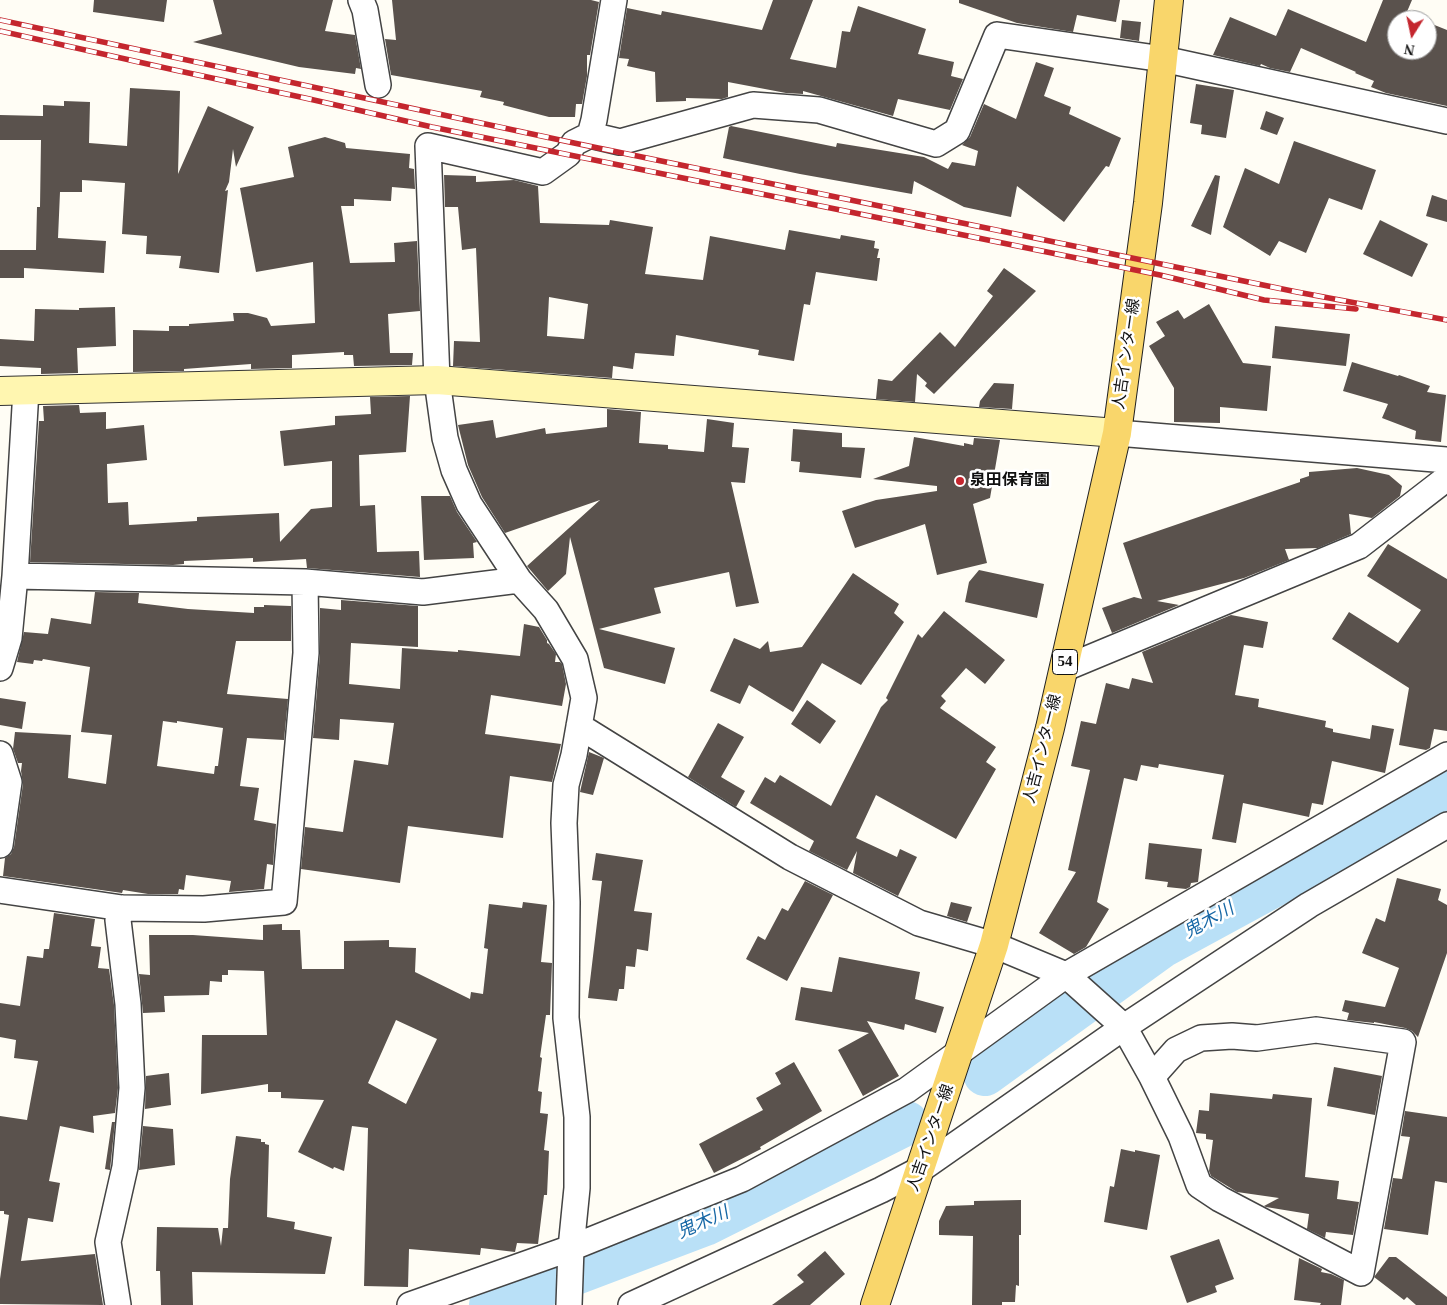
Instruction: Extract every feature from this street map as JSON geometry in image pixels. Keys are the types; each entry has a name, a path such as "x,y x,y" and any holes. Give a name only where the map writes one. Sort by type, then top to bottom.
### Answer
{"main road":[{"name":"人吉インター線","path":"874,1305 921,1169 994,945 1063,669 1116,433 1148,203 1169,0"}],"street":[{"path":"361,0 366,10 378,85"},
{"path":"590,135 614,0"},
{"path":"569,1305 577,1188 577,1117 566,1018 567,902 564,823 566,785 574,755 584,698 575,659 546,610 519,580 469,504 454,470 445,438 437,380 428,146 543,172 568,154 574,142 590,135 620,142 754,105 820,110 936,144 957,131 997,35 1163,59 1447,121"},
{"path":"0,668 9,638 15,576 13,391 437,380 1447,460"},
{"path":"1063,669 1359,546 1447,478"},
{"path":"15,576 305,582 423,592 519,580"},
{"path":"0,890 122,908 204,909 284,902 306,653 305,582"},
{"path":"579,726 790,857 920,923 994,945 1066,975 1124,1027 1152,1077 1180,1136 1199,1185 1361,1273 1402,1042 1316,1030 1257,1038 1232,1036 1201,1038 1176,1050 1152,1077"},
{"path":"0,754 9,782 0,845"},
{"path":"410,1305 571,1256 742,1179 907,1090 1066,975 1447,755"},
{"path":"631,1305 881,1190 921,1169 1124,1027 1309,905 1447,824"},
{"path":"118,1305 108,1242 125,1167 132,1088 128,1004 118,920 122,908"}],"building":[{"path":"94,0 167,0 164,22 93,12"},
{"path":"213,0 333,0 325,31 355,35 361,69 356,68 355,74 299,67 193,42 222,34"},
{"path":"392,0 591,0 599,2 590,55 587,55 587,76 582,104 576,104 575,117 549,117 503,105 504,102 480,97 482,91 391,75 385,39 396,40"},
{"path":"773,0 813,0 790,59 836,68 842,31 850,32 858,6 926,29 918,54 954,62 951,76 963,79 950,110 898,99 893,116 803,91 803,94 786,93 728,82 728,97 722,99 686,98 686,101 656,102 655,72 627,66 629,59 619,58 627,8 661,15 662,11 762,30"},
{"path":"959,0 1120,0 1116,22 1077,15 1073,32 1017,23 959,3"},
{"path":"1383,0 1412,0 1408,10 1387,10 1387,60 1437,60 1437,26 1447,30 1447,106 1386,93 1371,87 1374,81 1301,48 1290,72 1261,64 1260,66 1213,55 1230,17 1276,36 1288,9 1366,42"},
{"path":"1122,20 1141,22 1139,41 1120,38"},
{"path":"1036,62 1054,68 1044,96 1071,107 1069,114 1121,138 1109,167 1106,166 1064,222 1017,186 1011,217 964,207 914,181 912,194 723,158 729,127 731,126 836,147 837,143 924,157 948,169 952,162 975,166 978,151 962,145 970,137 984,104 1016,119"},
{"path":"1196,84 1234,90 1226,138 1201,134 1202,125 1190,123"},
{"path":"130,88 180,91 178,174 208,106 254,127 236,167 233,149 229,182 225,191 228,190 219,273 179,268 181,256 146,254 147,236 122,234 125,183 82,180 82,192 60,192 58,238 106,241 104,273 24,268 24,278 0,278 0,250 36,250 37,207 40,207 41,140 0,140 0,115 43,116 43,105 64,106 64,101 90,102 89,143 127,146"},
{"path":"1266,111 1284,118 1277,135 1260,129"},
{"path":"325,137 345,143 346,148 410,154 409,168 414,169 415,189 392,187 391,201 354,199 354,206 341,206 350,263 395,262 394,243 417,241 420,311 388,314 390,353 413,353 412,365 354,366 353,355 344,355 344,352 292,355 292,368 251,369 251,364 184,369 184,371 133,372 133,330 169,331 169,326 189,326 189,324 234,321 233,313 248,313 267,318 271,326 315,323 313,262 256,272 240,188 294,177 288,147"},
{"path":"1294,141 1376,170 1362,210 1329,198 1306,253 1279,241 1270,256 1223,227 1245,168 1279,184"},
{"path":"444,175 476,176 476,182 514,180 538,186 540,223 609,225 610,220 653,227 645,274 703,280 710,236 785,250 789,230 840,239 841,235 875,241 874,248 879,249 877,258 880,258 877,281 816,272 810,305 804,304 794,361 758,355 759,350 676,335 674,356 635,353 633,369 613,366 612,378 453,366 454,341 480,342 476,248 462,250 458,207 445,207","holes":["549,297 588,304 584,339 547,336"]},
{"path":"1215,175 1220,176 1211,235 1191,226"},
{"path":"1432,195 1447,200 1447,222 1426,216"},
{"path":"1380,220 1428,244 1412,277 1363,254"},
{"path":"1004,268 1036,291 934,394 925,386 927,383 917,374 915,402 876,399 878,379 892,381 940,332 955,347 993,296 987,291"},
{"path":"1209,304 1243,363 1271,366 1267,411 1220,407 1220,423 1174,422 1174,388 1149,346 1165,336 1156,322 1178,310 1184,319"},
{"path":"115,307 116,346 77,348 78,373 41,374 41,368 0,366 0,339 34,341 35,309 79,310 79,308"},
{"path":"1275,326 1350,334 1346,366 1272,358"},
{"path":"1352,362 1430,386 1427,392 1446,395 1441,442 1415,439 1416,431 1382,418 1388,404 1343,391"},
{"path":"994,383 1014,384 1012,409 979,407 980,401"},
{"path":"410,396 406,452 359,455 360,506 375,505 377,552 419,551 420,577 307,568 306,559 253,562 253,558 184,561 184,564 173,565 30,562 39,421 44,421 43,406 79,405 80,413 106,412 106,429 144,425 147,460 107,464 108,503 128,502 129,525 197,521 197,517 279,513 280,542 311,509 332,507 332,461 284,466 280,431 335,425 335,416 371,414 370,397"},
{"path":"607,409 641,412 639,443 668,445 668,449 704,452 707,419 734,423 732,447 749,448 745,483 731,482 759,603 736,607 729,572 654,588 661,613 599,629 675,648 665,684 604,668 570,537 566,574 548,591 527,566 600,500 505,533 482,497 468,465 458,425 493,420 496,438 545,428 546,434 607,427"},
{"path":"793,429 842,433 842,447 865,448 861,478 799,472 800,462 791,461"},
{"path":"914,437 964,446 964,443 973,445 974,438 1000,440 990,498 973,504 987,563 937,575 925,524 855,548 842,511 876,500 937,491 937,486 873,479 909,466"},
{"path":"1357,468 1389,475 1402,486 1400,496 1372,518 1349,514 1351,534 1318,548 1285,549 1289,560 1244,578 1157,601 1179,605 1112,633 1102,608 1134,597 1142,599 1123,543 1300,482 1300,479 1309,476 1309,472"},
{"path":"421,496 450,496 457,512 477,542 473,543 474,558 424,560"},
{"path":"1388,544 1447,579 1447,731 1434,729 1430,748 1426,750 1399,745 1409,688 1332,639 1349,612 1398,643 1421,610 1367,576"},
{"path":"979,570 1044,584 1037,618 965,602 969,582"},
{"path":"853,573 899,604 894,613 904,622 861,685 822,663 793,712 749,685 740,704 710,691 734,638 760,649 768,641 770,652 802,647"},
{"path":"95,592 139,593 138,603 188,609 254,613 254,607 264,607 264,605 291,606 291,641 236,641 227,694 288,699 284,740 247,738 240,786 259,788 254,820 276,824 273,865 267,864 264,889 229,892 231,881 186,875 184,890 179,889 178,894 148,894 123,890 122,893 3,876 5,858 11,854 14,847 23,784 22,763 18,763 13,749 15,732 71,735 68,778 106,784 112,735 81,732 90,667 43,659 42,661 34,660 33,664 17,662 24,632 48,634 51,618 91,624","holes":["163,721 177,723 177,721 223,728 218,766 215,766 214,774 157,766"]},
{"path":"341,600 418,606 418,647 351,643 349,684 400,689 402,648 458,652 458,650 520,656 524,624 539,627 547,643 556,654 555,662 562,664 566,684 562,706 491,695 485,734 561,744 552,782 510,776 503,838 408,826 400,883 301,869 305,827 343,832 354,760 388,765 394,723 340,719 339,740 313,738 320,654 320,608 341,610"},
{"path":"944,611 1005,660 985,684 966,668 941,696 946,701 940,708 996,747 986,762 996,769 956,839 876,795 856,838 897,857 900,849 917,857 898,896 853,873 857,851 847,870 809,851 814,841 750,803 765,777 775,783 780,775 831,806 881,707 888,700 886,698 918,634 922,638"},
{"path":"1231,615 1268,622 1263,648 1244,645 1235,695 1259,699 1258,707 1326,721 1325,727 1333,729 1333,732 1370,739 1372,725 1394,729 1385,773 1332,761 1323,805 1312,803 1309,817 1243,803 1236,843 1212,839 1224,775 1159,764 1158,768 1141,765 1137,781 1124,778 1097,902 1109,909 1086,947 1074,954 1039,933 1076,872 1068,870 1090,770 1071,766 1081,721 1096,724 1106,683 1129,689 1132,678 1153,683 1142,652"},
{"path":"0,698 26,702 22,729 0,725"},
{"path":"807,700 836,721 820,744 791,724"},
{"path":"718,723 744,737 721,777 745,791 736,807 688,777"},
{"path":"589,752 604,758 593,795 580,792"},
{"path":"1149,843 1202,849 1198,882 1191,883 1190,887 1186,889 1167,887 1168,882 1145,879"},
{"path":"596,853 643,860 634,911 652,913 648,951 637,949 635,967 626,966 624,989 619,989 617,1001 588,998 602,881 592,880"},
{"path":"1397,878 1441,889 1438,900 1447,905 1447,953 1418,1037 1412,1031 1405,1028 1374,1022 1347,1020 1349,1013 1342,1011 1345,1000 1385,1007 1399,968 1362,953 1376,918 1385,922"},
{"path":"805,881 833,895 787,981 746,959 758,936 765,940 782,908 788,911"},
{"path":"523,902 547,905 541,962 552,963 550,1015 546,1015 540,1057 542,1058 538,1091 542,1092 540,1113 548,1114 544,1150 549,1151 547,1195 544,1195 538,1244 517,1243 515,1252 481,1248 480,1255 409,1249 408,1287 364,1286 368,1128 352,1126 344,1171 334,1167 333,1169 298,1152 324,1100 281,1098 281,1092 268,1092 268,1084 201,1094 202,1035 267,1035 264,971 228,970 228,975 222,975 222,982 210,981 209,995 164,996 165,1012 143,1013 139,974 150,975 149,935 193,935 263,940 263,925 282,924 282,930 300,930 302,969 344,969 344,941 389,940 389,947 416,948 415,972 470,999 471,992 483,994 488,949 484,948 489,904 522,908","holes":["396,1020 437,1039 406,1104 368,1083"]},
{"path":"951,902 972,907 967,922 947,916"},
{"path":"54,913 95,919 91,946 101,947 98,968 109,969 114,1005 118,1088 115,1113 93,1116 94,1133 60,1126 49,1181 60,1183 53,1222 28,1218 21,1261 95,1254 103,1305 0,1304 0,1279 9,1215 4,1214 4,1211 0,1211 0,1116 27,1120 38,1061 14,1058 16,1040 0,1037 0,1003 20,1006 27,956 43,958 44,949 49,949"},
{"path":"839,957 920,972 915,999 944,1007 936,1033 905,1024 904,1030 867,1021 899,1076 863,1096 838,1050 869,1033 795,1020 801,987 832,992"},
{"path":"794,1062 822,1111 760,1147 761,1149 714,1173 699,1144 763,1110 756,1098 781,1084 775,1073"},
{"path":"1334,1067 1382,1076 1375,1115 1327,1106"},
{"path":"169,1073 171,1105 145,1109 146,1076"},
{"path":"1210,1093 1272,1099 1273,1094 1312,1098 1305,1177 1339,1181 1337,1199 1359,1202 1353,1235 1326,1232 1325,1238 1307,1229 1309,1214 1266,1207 1264,1206 1279,1198 1237,1192 1211,1176 1209,1171 1213,1140 1206,1139 1206,1134 1196,1133 1199,1110 1209,1111"},
{"path":"1405,1111 1447,1117 1447,1183 1435,1181 1428,1235 1384,1229 1393,1178 1402,1179 1410,1137 1401,1136"},
{"path":"112,1122 115,1122 110,1170 105,1169"},
{"path":"143,1126 173,1129 175,1165 139,1170"},
{"path":"236,1136 261,1139 261,1142 269,1145 267,1217 295,1222 294,1229 332,1237 325,1274 192,1272 193,1305 161,1305 160,1271 156,1271 157,1227 218,1228 221,1246 223,1228 228,1228 230,1179"},
{"path":"1121,1149 1160,1155 1147,1230 1104,1222 1110,1186 1114,1187"},
{"path":"1021,1200 1019,1286 1016,1285 1015,1302 1002,1302 1002,1305 972,1305 973,1236 939,1235 939,1221 946,1206 974,1205 974,1201"},
{"path":"1219,1239 1234,1279 1215,1286 1217,1292 1187,1303 1170,1256"},
{"path":"825,1251 845,1274 810,1305 772,1305 804,1282 797,1275"},
{"path":"1389,1257 1396,1257 1447,1297 1447,1305 1416,1305 1407,1297 1404,1300 1374,1277"},
{"path":"1299,1258 1322,1269 1321,1272 1344,1280 1341,1305 1320,1305 1321,1303 1294,1300"}],"waterway":[{"name":"鬼木川","path":"985,1074 1162,946 1447,791"},
{"name":"鬼木川","path":"491,1305 705,1224 907,1123"}],"railway":[{"path":"0,20 574,143 1297,292 1447,320"},
{"path":"0,31 432,127 1160,275 1264,300 1356,309"}],"place":[{"name":"泉田保育園","path":"960,481"}]}
